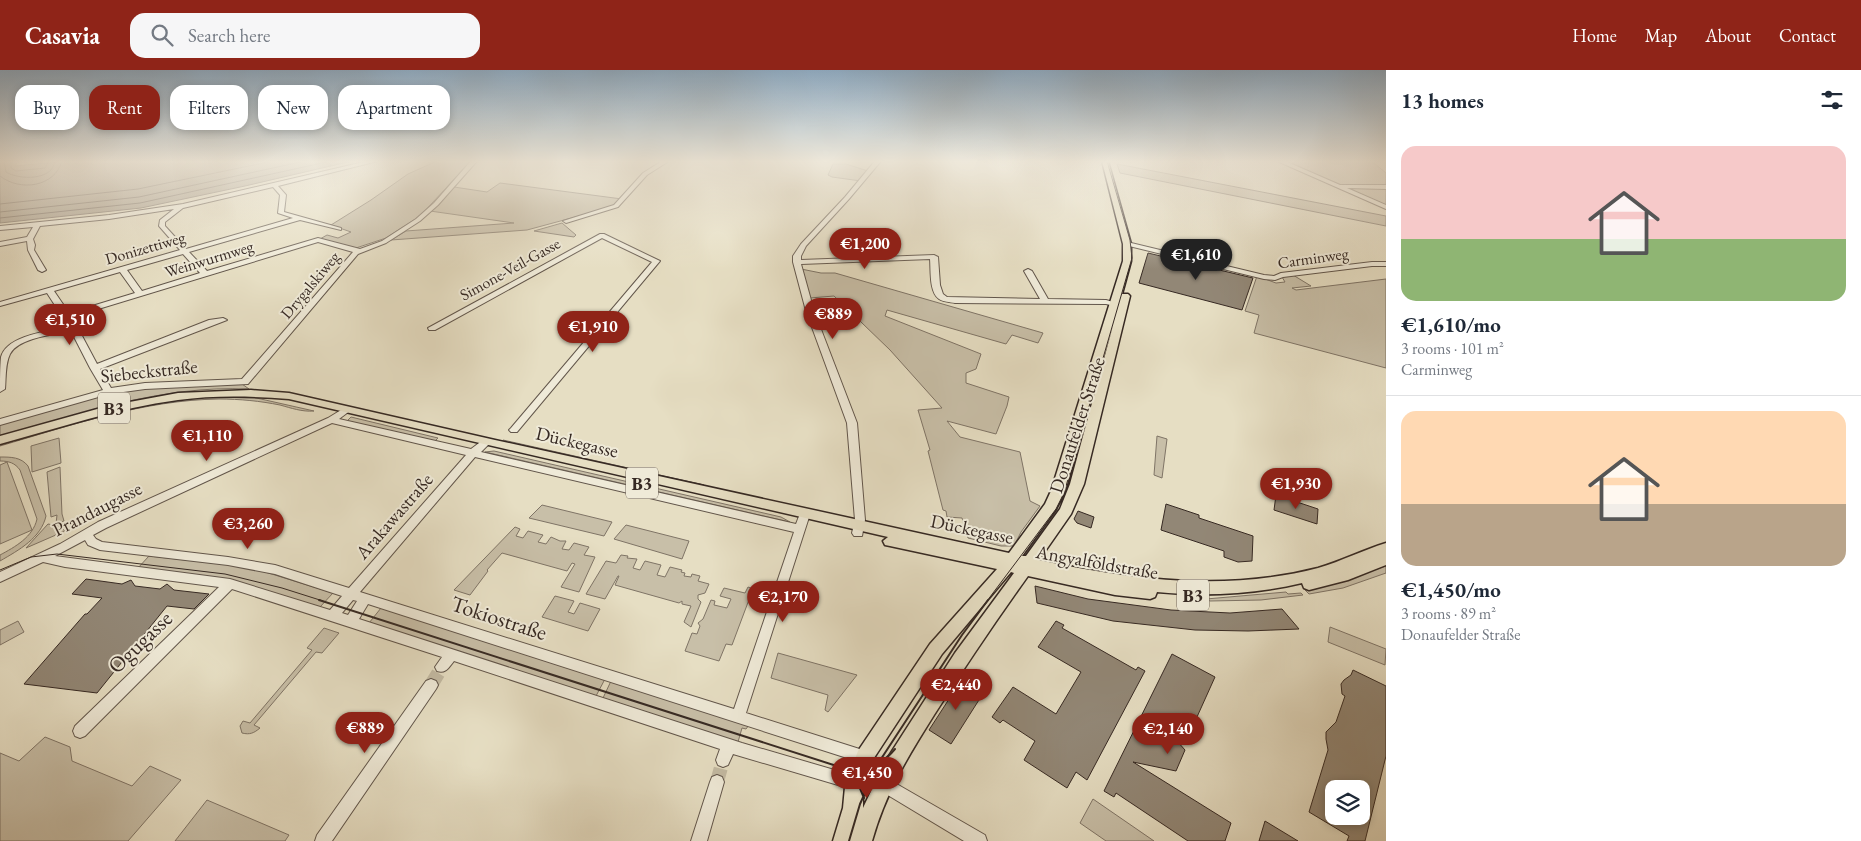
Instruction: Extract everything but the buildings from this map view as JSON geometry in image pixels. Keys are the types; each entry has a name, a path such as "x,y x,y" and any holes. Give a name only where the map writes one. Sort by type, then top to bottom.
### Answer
{"main road":[{"name":"Donaufelder Straße","path":"842,841 852,808 855,783 864,758 936,649 1009,562 1051,506 1058,491 1118,305 1137,254 1132,245 1117,197"},
{"name":"Donaufelder Straße","path":"1119,197 1132,245"},
{"name":"Donaufelder Straße","path":"862,841 872,808 883,784 915,728 961,658 1040,550 1066,511 1077,484 1118,305"},
{"name":"Dückegasse","path":"231,393 259,392 289,396 339,414 480,447 802,521 859,530 1009,562"},
{"name":"Siebeckstraße","path":"0,442 97,414 144,404 192,396 231,393"},
{"name":"Angyalföldstraße","path":"1027,566 1161,586 1198,588 1261,585 1315,576 1368,557 1386,548"},
{"name":"Angyalföldstraße","path":"1009,562 1115,589 1165,595 1204,596 1326,582 1386,559"}],"street":[{"path":"0,228 125,215 224,197"},
{"path":"283,197 281,213 339,229"},
{"name":"Drygalskiweg","path":"245,382 359,251 384,242 418,220 442,197"},
{"path":"566,221 616,206 624,197"},
{"path":"848,197 803,245 797,256 797,262 810,311 852,423 859,530"},
{"path":"1363,197 1386,207"},
{"path":"183,206 162,221 162,226 205,274"},
{"name":"Donizettiweg","path":"0,304 298,219"},
{"path":"37,225 30,238 31,250 42,270"},
{"name":"Simone-Veil-Gasse","path":"432,328 602,235 656,261 514,430"},
{"path":"0,244 30,238"},
{"name":"Weinwurmweg","path":"67,316 318,240 359,251"},
{"name":"Carminweg","path":"1132,245 1264,277 1276,278 1335,268 1386,264"},
{"path":"797,262 934,257 934,275 939,294 943,299 955,301 1106,302 1118,305"},
{"path":"122,269 140,294"},
{"path":"1028,271 1045,301"},
{"path":"49,290 67,316 108,391"},
{"path":"94,368 212,322 223,320"},
{"path":"0,389 6,353 12,347 33,337 74,328"},
{"name":"Siebeckstraße","path":"0,422 108,391 145,386 245,382"},
{"name":"Prandaugasse","path":"0,577 339,414"},
{"name":"Arakawastraße","path":"332,616 480,447"},
{"path":"738,716 802,521"},
{"name":"Tokiostraße","path":"86,534 92,542 100,546 254,564 738,716 864,758"},
{"path":"42,557 65,564 230,584 452,654 726,753 855,783 883,784"},
{"name":"Ogugasse","path":"80,731 230,584"},
{"path":"351,622 366,598"},
{"path":"442,667 452,654"},
{"path":"323,841 431,685"},
{"path":"864,758 883,784 980,841"},
{"path":"698,841 717,782"}],"shaded area":[{"path":"375,197 438,197 420,216 386,238 356,248 320,239 327,235 338,238 351,232 331,225"},
{"path":"444,197 607,197 622,199 616,206 527,230 391,240 406,231 514,223 430,211"},
{"path":"1240,197 1288,197 1386,216 1386,226"},
{"path":"1367,197 1386,197 1386,205"},
{"path":"562,223 576,235 574,237 534,231"},
{"path":"801,269 821,273 835,273 1043,333 1038,343 1012,335 1006,344 887,310 885,316 981,354 976,369 966,373 966,383 1009,397 996,434 947,421 960,437 1020,452 1030,501 1040,506 1021,532 1014,546 1001,546 968,538 962,518 947,517 946,511 943,510 928,451 930,450 918,410 942,408 890,350 834,296 810,298"},
{"path":"1293,275 1311,286 1292,288 1296,290 1386,279 1386,368 1254,333 1259,315 1245,311 1257,276 1276,283 1285,282 1282,277"},
{"path":"242,384 249,389 185,391 154,396 92,410 0,437 0,424 107,393 143,388"},
{"path":"213,396 252,397 314,411 257,401 191,400 108,415 0,446 0,444 105,415 158,403"},
{"path":"351,417 438,438 435,441 347,421"},
{"path":"1157,436 1167,439 1162,478 1154,475"},
{"path":"59,438 61,463 32,472 31,446"},
{"path":"503,440 704,485 503,442"},
{"path":"494,451 781,517 790,522 485,452"},
{"path":"0,457 19,459 28,466 46,516 39,531 28,543 0,561 0,555 17,545 32,531 37,519 20,470 12,463 0,461"},
{"path":"7,462 32,530 0,544 0,465"},
{"path":"60,467 64,521 56,524 57,515 51,517 47,472"},
{"path":"542,505 612,522 604,536 529,518"},
{"path":"48,524 59,526 65,531 26,548"},
{"path":"626,525 689,541 682,559 614,539"},
{"path":"515,527 520,529 516,536 523,538 528,531 543,535 538,542 546,544 551,537 560,541 566,541 562,549 569,550 574,543 589,547 584,555 595,557 579,592 561,587 575,564 572,563 567,571 502,553 487,570 470,595 454,590"},
{"path":"621,555 637,559 633,568 640,570 645,561 661,565 657,575 665,577 670,567 682,570 681,572 685,573 684,576 691,577 692,574 700,576 698,581 709,584 705,593 698,595 698,599 701,602 691,627 684,622 691,606 682,604 682,601 679,603 615,585 619,576 605,599 586,594 606,561 616,563"},
{"path":"149,556 240,566 333,593 320,607 229,580 137,569"},
{"path":"1386,566 1386,573 1343,588 1309,594 1305,590 1333,584"},
{"path":"748,587 753,589 732,645 726,644 719,661 685,651 692,633 697,634 700,626 698,623 703,619 711,600 715,601 714,605 727,608 731,599 720,596 724,588 745,593"},
{"path":"1286,592 1288,594 1301,593 1303,595 1261,600 1210,601 1206,599"},
{"path":"555,596 574,601 568,612 574,614 580,603 600,609 588,631 542,617"},
{"path":"381,608 605,679 596,696 369,623"},
{"path":"18,621 24,632 0,645 0,630"},
{"path":"1330,627 1386,649 1385,665 1328,642"},
{"path":"324,628 339,633 322,653 316,652 254,725 260,728 252,733 242,733 240,726 243,721 250,723 312,650 307,648"},
{"path":"778,653 857,675 828,712 825,710 828,695 771,678"},
{"path":"611,681 749,725 746,729 742,728 738,742 603,698"},
{"path":"45,737 70,747 72,761 132,786 150,766 181,780 128,841 0,841 0,753 19,761"},
{"path":"1093,799 1154,841 1106,841 1080,823"},
{"path":"207,800 289,835 285,841 175,841"}],"water":[{"path":"0,197 193,197 141,208 0,223"}],"tunnel":[{"path":"431,685 442,667"},
{"path":"717,782 723,760"}],"tram line":[{"path":"987,601 1056,509 1064,493 1132,258 1130,240 1117,197"},
{"path":"0,570 31,557 57,554 225,574 282,588 323,601"},
{"path":"319,600 845,768"},
{"path":"878,764 962,635 988,600"},
{"path":"878,764 895,749"},
{"path":"845,768 858,769 878,764"},
{"path":"863,797 878,764"},
{"path":"845,768 857,781 863,797"},
{"path":"849,841 863,797"}]}
